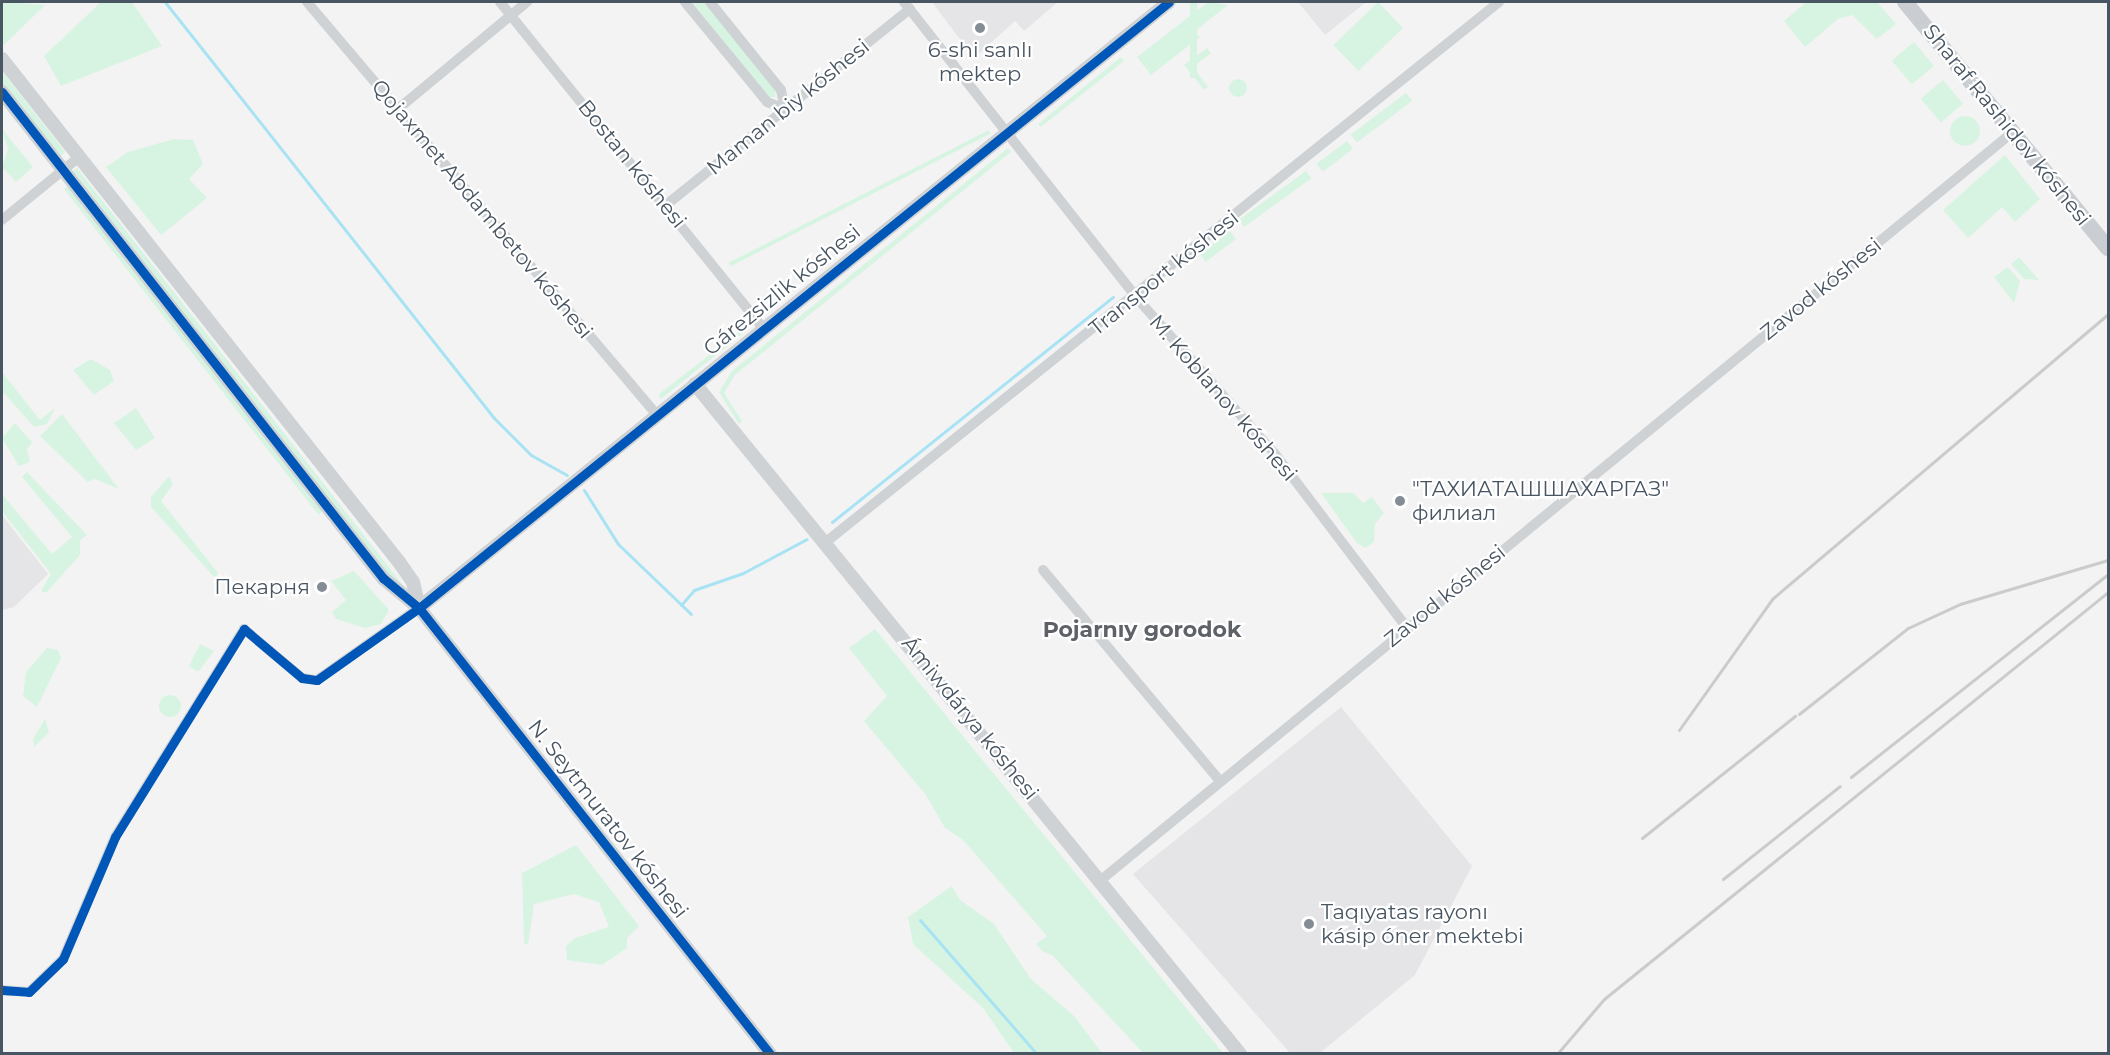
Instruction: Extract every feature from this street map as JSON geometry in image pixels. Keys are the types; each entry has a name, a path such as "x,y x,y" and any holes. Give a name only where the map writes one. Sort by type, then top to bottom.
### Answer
{"main road":[{"name":"Sharaf Rashidov kóshesi","path":"1905,2 2109,248"}],"street":[{"name":"Qojaxmet Abdambetov kóshesi","path":"307,2 657,415"},
{"name":"Bostan kóshesi","path":"500,2 763,328"},
{"path":"398,109 527,2"},
{"path":"685,2 766,102 785,109"},
{"path":"710,2 781,90 785,109"},
{"name":"Gárezsizlik kóshesi","path":"419,608 1169,2"},
{"name":"Transport kóshesi","path":"826,542 1499,2"},
{"name":"Maman biy kóshesi","path":"666,205 785,109 907,5"},
{"name":"M. Koblanov kóshesi","path":"907,5 1135,296 1275,454 1407,627"},
{"path":"2,59 399,562 413,582 419,608"},
{"path":"2,92 383,578 419,608"},
{"name":"Zavod kóshesi","path":"1101,880 2013,132"},
{"path":"2,220 79,157"},
{"name":"Ámiwdárya kóshesi","path":"695,384 1240,1053"},
{"path":"1043,570 1220,782"},
{"path":"2,990 29,992 63,959 115,837 244,629 302,678 317,680 419,608"},
{"name":"N. Seytmuratov kóshesi","path":"419,608 770,1053"}],"shaded area":[{"name":"6-shi sanlı mektep","path":"932,2 1058,2 1024,31 1015,21 974,58"},
{"path":"1298,2 1366,2 1325,35"},
{"path":"2,515 48,574 14,607 2,610"},
{"name":"Taqıyatas rayonı kásip óner mektebi","path":"1341,707 1472,866 1415,975 1320,1053 1290,1053 1133,874"}],"green space":[{"path":"2,2 45,5 4,45 2,42"},
{"path":"101,2 132,2 162,46 61,86 44,56"},
{"path":"692,2 704,2 776,90 775,97 769,97"},
{"path":"1190,2 1197,2 1197,78 1190,78"},
{"path":"1208,2 1228,5 1195,31 1200,37 1151,75 1137,57"},
{"path":"1378,2 1403,28 1358,71 1333,45"},
{"path":"1806,2 1877,2 1896,24 1877,39 1852,15 1838,19 1805,47 1784,21"},
{"path":"1914,42 1934,66 1912,84 1892,61"},
{"path":"1207,48 1211,53 1193,67 1208,87 1204,90 1184,65"},
{"path":"1121,57 1124,61 1041,127 1038,124"},
{"path":"2,71 65,152 59,157 2,84"},
{"path":"1238,79 1244,82 1247,88 1244,94 1238,97 1232,94 1229,88 1232,82"},
{"path":"1943,80 1963,104 1941,122 1921,99"},
{"path":"1406,93 1412,101 1357,143 1351,135"},
{"path":"1965,116 1976,120 1980,131 1976,142 1965,146 1954,142 1950,131 1954,120"},
{"path":"2,129 33,167 16,182 2,167 8,149"},
{"path":"989,130 991,134 731,266 729,263"},
{"path":"174,139 193,140 203,164 189,179 207,198 161,235 106,167 128,152"},
{"path":"1347,141 1353,149 1323,172 1317,164"},
{"path":"1008,148 1011,152 735,375 724,393 742,421 739,424 719,392 732,371"},
{"path":"2005,155 2040,199 2015,222 2002,207 1968,238 1943,210"},
{"path":"77,168 403,586 399,589 73,171"},
{"path":"1306,171 1311,178 1244,227 1239,220"},
{"path":"68,186 322,511 318,515 64,189"},
{"path":"1230,231 1236,239 1206,262 1200,254"},
{"path":"2019,257 2039,280 2024,279 2011,264"},
{"path":"2008,267 2020,281 2014,303 1994,277"},
{"path":"745,327 747,330 661,399 658,395"},
{"path":"91,359 110,370 114,381 94,395 73,370"},
{"path":"2,372 40,420 55,408 47,424 34,427 2,391"},
{"path":"136,408 155,438 136,450 114,423"},
{"path":"62,414 119,489 95,479 88,482 40,436"},
{"path":"15,423 32,442 27,450 30,462 19,466 2,438"},
{"path":"27,472 87,535 80,540 80,555 46,593 41,591 51,574 2,511 2,494 52,554 72,537 22,477"},
{"path":"169,476 173,484 161,501 218,573 216,579 151,507 151,497"},
{"path":"1321,493 1354,493 1363,503 1372,497 1384,513 1375,524 1374,542 1365,548 1357,543"},
{"path":"354,571 389,610 381,624 365,628 336,619 332,612 346,600 331,581"},
{"path":"875,629 1223,1053 1143,1053 1052,955 1042,951 1036,944 1047,936 963,840 945,828 926,795 864,721 887,696 849,648"},
{"path":"200,644 214,651 198,672 189,666"},
{"path":"47,648 58,650 61,658 37,707 23,696 26,672"},
{"path":"170,695 178,698 181,706 178,714 170,717 162,714 159,706 162,698"},
{"path":"45,719 49,732 34,747 33,739"},
{"path":"576,845 639,926 627,938 627,948 602,965 567,960 566,946 575,938 609,927 599,902 574,894 534,904 528,944 524,944 522,873"},
{"path":"952,886 960,900 994,924 1031,979 1074,1016 1102,1053 1014,1053 983,1008 913,944 908,917"}],"waterway":[{"path":"165,2 494,418 531,455 567,475"},
{"path":"832,522 1113,297"},
{"path":"584,490 618,544 691,614"},
{"path":"681,605 694,590 743,573 807,539"},
{"path":"920,920 1037,1054"}],"railway":[{"path":"1679,730 1772,599 2108,314"},
{"path":"1799,714 1908,628 1960,604 2108,560"},
{"path":"1851,777 2108,574"},
{"path":"1557,1054 1604,999 2108,592"},
{"path":"1642,838 1795,716"},
{"path":"1723,879 1840,786"}],"cycle path":[{"path":"2,990 29,992 63,959 115,837 244,629 302,678 317,680 419,608 1169,2"},
{"path":"2,92 383,578 419,608 770,1054"}],"place":[{"name":"6-shi sanlı mektep","path":"980,28"},
{"name":"\"ТАХИАТАШШАХАРГАЗ\" филиал","path":"1400,501"},
{"name":"Пекарня","path":"322,587"},
{"name":"Taqıyatas rayonı kásip óner mektebi","path":"1309,924"}],"district":[{"name":"Pojarnıy gorodok","path":"1142,630"}]}
